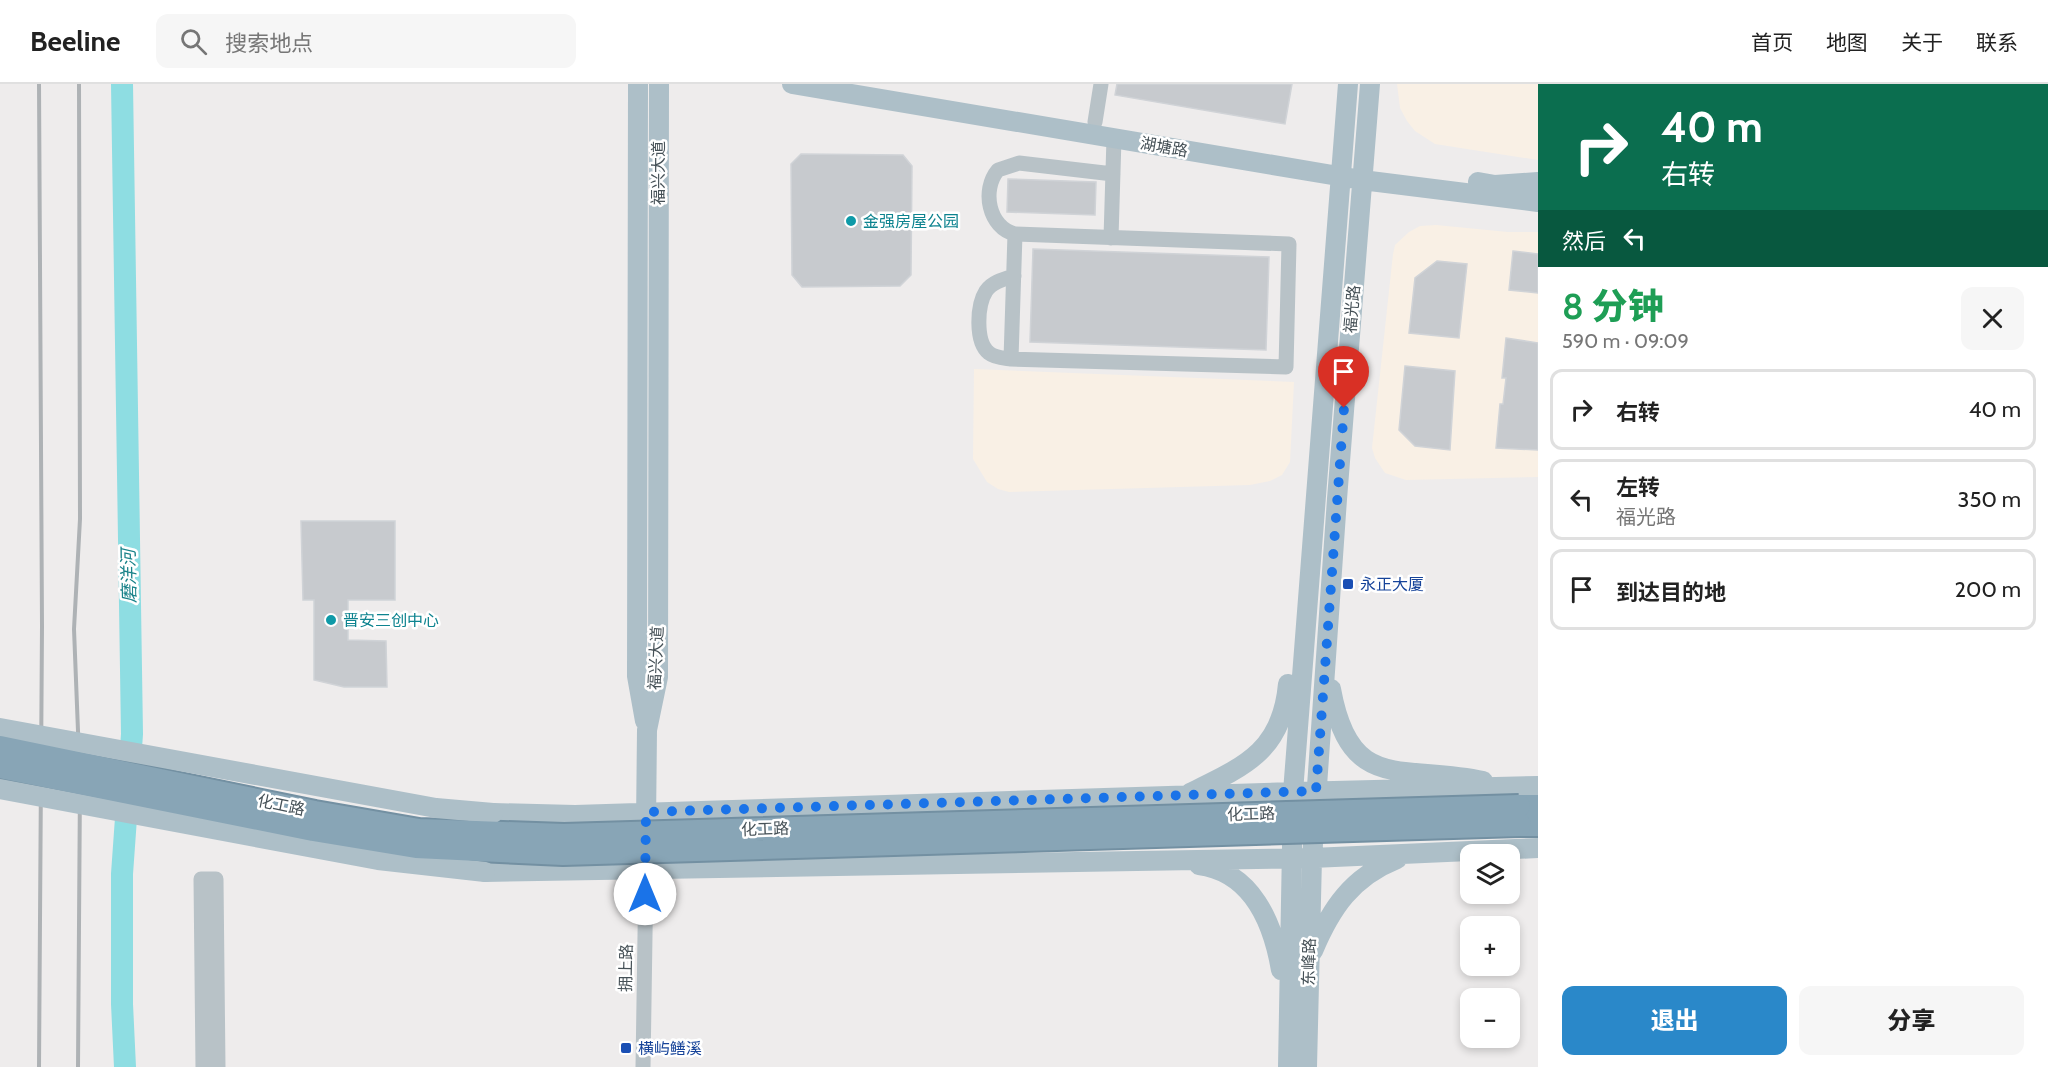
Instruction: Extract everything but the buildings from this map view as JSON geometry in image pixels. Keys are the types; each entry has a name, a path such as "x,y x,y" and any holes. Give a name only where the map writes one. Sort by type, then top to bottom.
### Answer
{"highway":[{"name":"化工路","path":"0,747 315,812 430,830 564,835 1525,810"},
{"name":"化工路","path":"0,767 302,828 416,847 563,854 1525,810"}],"main road":[{"name":"福兴大道","path":"638,84 637,676 647,730"},
{"name":"福兴大道","path":"647,730 658,677 659,84"},
{"name":"湖塘路","path":"792,84 1114,138 1363,173 1538,202"},
{"name":"湖塘路","path":"870,84 1095,122 1341,170"},
{"name":"福光路","path":"1291,858 1293,792 1348,84"},
{"name":"福光路","path":"1312,858 1370,84"},
{"name":"湖塘路","path":"1363,173 1495,185 1538,183"},
{"path":"1184,796 1245,764 1278,728 1286,708 1290,667 1309,575"},
{"path":"1326,660 1339,725 1355,748 1372,765 1387,770 1455,775 1525,810"},
{"path":"0,728 436,808 493,813 575,815 1316,791 1525,810"},
{"path":"646,870 647,730"},
{"path":"1525,810 1538,786"},
{"path":"0,789 378,860 485,872 1312,858 1538,848"},
{"path":"1309,959 1324,925 1348,889 1381,865 1407,855"},
{"name":"东峰路","path":"1288,1067 1291,858"},
{"name":"东峰路","path":"1307,1067 1312,858"},
{"path":"1151,859 1217,869 1228,874 1252,894 1266,916 1277,947 1289,1015"}],"street":[{"path":"1095,122 1101,84"},
{"path":"1111,238 1114,138"},
{"path":"1014,276 993,284 987,290 981,306 982,345 993,356 1011,359 1286,367 1289,244 1016,234 1001,229 992,215 991,182 998,170 1005,165 1019,164 1113,174"},
{"path":"1011,359 1016,234"},
{"name":"拥上路","path":"643,1067 646,870"},
{"path":"203,1067 201,879 216,879 218,1067"}],"shaded area":[{"path":"1397,84 1538,84 1538,160 1435,144 1415,131 1407,121 1400,108"},
{"path":"1436,225 1508,232 1538,232 1538,477 1406,480 1385,473 1375,458 1372,448 1395,245 1409,232 1420,226"},
{"path":"974,369 1294,382 1290,462 1282,475 1270,481 1250,485 1009,492 998,489 987,482 973,459"}],"waterway":[{"name":"磨洋河","path":"122,84 132,734 122,874 122,1004 125,1067"}],"railway":[{"path":"39,84 42,626 39,1067"},
{"path":"78,1067 80,782 74,629 80,519 79,84"}],"place":[{"name":"金强房屋公园","path":"851,221"},
{"name":"永正大厦","path":"1348,584"},
{"name":"晋安三创中心","path":"331,620"},
{"name":"横屿鳝溪","path":"626,1048"}],"route":[{"path":"645,894 646,812 1316,791 1344,408"}]}
